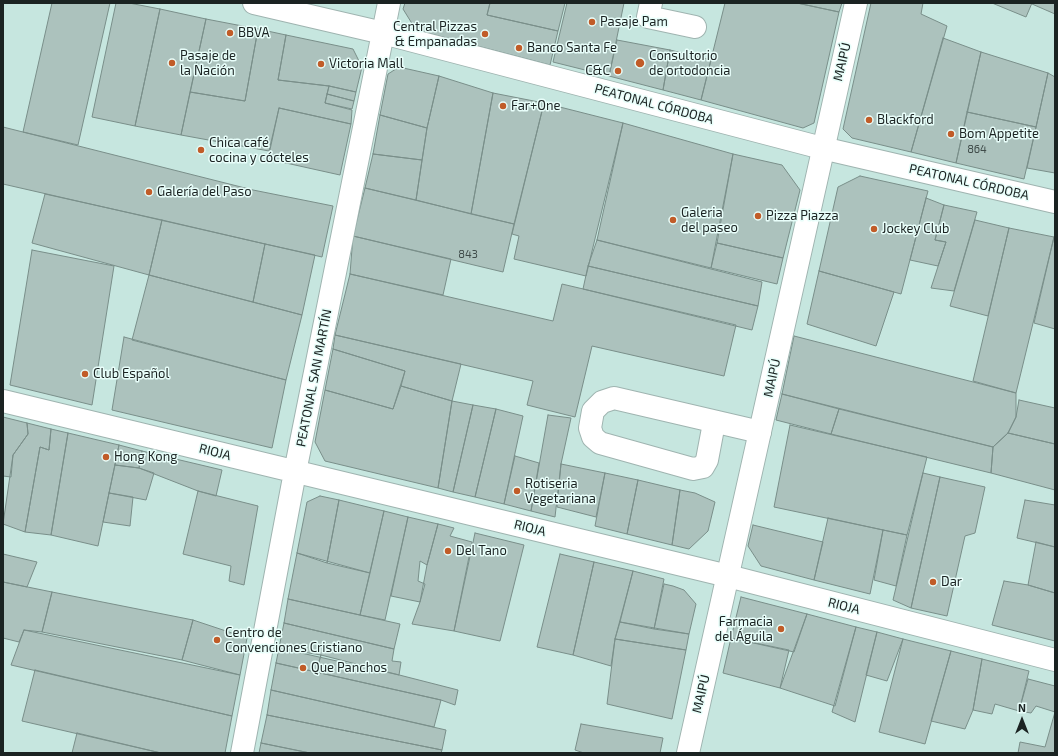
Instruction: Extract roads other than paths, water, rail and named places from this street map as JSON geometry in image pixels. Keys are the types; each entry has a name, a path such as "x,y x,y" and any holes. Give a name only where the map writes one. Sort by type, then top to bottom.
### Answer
{"street":[{"name":"PEATONAL CÓRDOBA","path":"254,3 383,33 822,148 1055,202"},
{"name":"PEATONAL SAN MARTÍN","path":"242,753 295,472 389,3"},
{"path":"651,3 648,17 695,27"},
{"name":"MAIPÚ","path":"688,753 822,148 856,3"},
{"path":"714,423 707,460 703,467 693,469 600,443 593,437 590,428 593,411 602,402 614,398 714,423 760,432"},
{"name":"RIOJA","path":"3,401 728,576 1055,660"}],"place":[{"name":"Pasaje Pam","path":"592,22"},
{"name":"BBVA","path":"230,33"},
{"name":"Central Pizzas & Empanadas","path":"485,34"},
{"name":"Banco Santa Fe","path":"519,48"},
{"name":"Pasaje de la Nación","path":"172,63"},
{"name":"Consultorio de ortodoncia","path":"640,63"},
{"name":"Victoria Mall","path":"321,64"},
{"name":"C&C","path":"618,71"},
{"name":"Far+One","path":"503,106"},
{"name":"Blackford","path":"869,120"},
{"name":"Bom Appetite","path":"951,134"},
{"name":"Chica café cocina y cócteles","path":"201,150"},
{"name":"Galería del Paso","path":"149,192"},
{"name":"Pizza Piazza","path":"758,216"},
{"name":"Galeria del paseo","path":"673,220"},
{"name":"Jockey Club","path":"874,229"},
{"name":"Club Español","path":"85,374"},
{"name":"Hong Kong","path":"106,457"},
{"name":"Rotiseria Vegetariana","path":"517,491"},
{"name":"Del Tano","path":"448,551"},
{"name":"Dar","path":"933,582"},
{"name":"Farmacia del Águila","path":"781,629"},
{"name":"Centro de Convenciones Cristiano","path":"217,640"},
{"name":"Que Panchos","path":"303,668"}]}
